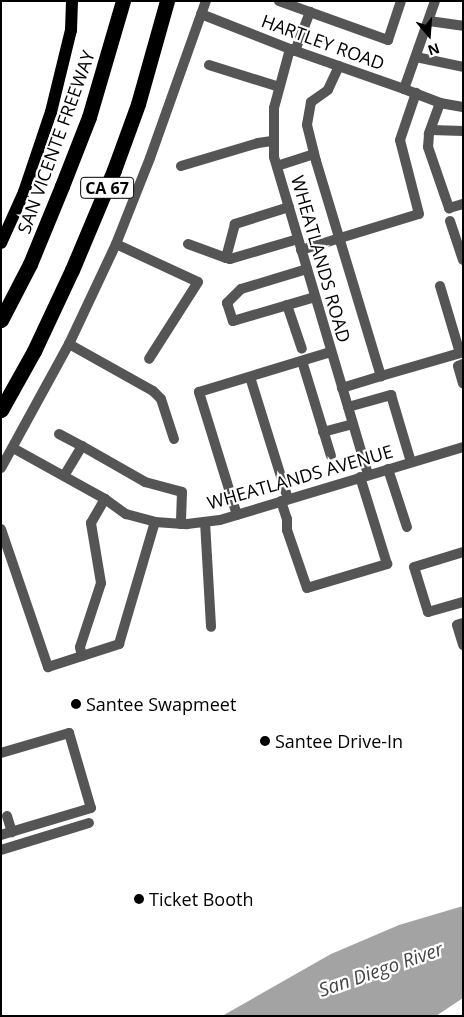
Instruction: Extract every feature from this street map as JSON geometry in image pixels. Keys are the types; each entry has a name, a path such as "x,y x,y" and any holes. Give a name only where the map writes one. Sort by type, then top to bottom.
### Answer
{"highway":[{"name":"SAN VICENTE FREEWAY","path":"1,320 30,264 69,168 94,98 123,1"},
{"name":"CA 67","path":"1,410 34,351 68,278 114,170 169,1"}],"main road":[{"path":"1,243 24,192 51,112 71,30 72,1"}],"street":[{"path":"1,468 69,344 116,244 150,158 206,1"},
{"path":"279,1 388,40 401,1"},
{"path":"404,89 435,1"},
{"name":"WHEATLANDS ROAD","path":"285,500 287,530 307,588 387,564 348,407 301,250 272,142 274,108 279,87 310,12"},
{"name":"HARTLEY ROAD","path":"201,14 293,50 416,93 440,104 463,107"},
{"path":"429,20 463,26"},
{"path":"416,57 463,68"},
{"path":"209,65 279,87"},
{"path":"339,66 328,90 311,102 307,125 381,376"},
{"path":"301,250 419,214 400,140 416,93"},
{"path":"440,104 431,130 428,147 449,208 463,204"},
{"path":"431,130 463,131"},
{"path":"181,166 258,143 272,142"},
{"path":"277,166 314,154"},
{"path":"226,258 235,224 289,207"},
{"path":"450,221 463,260"},
{"path":"188,244 230,259 298,239"},
{"path":"116,244 198,282 149,359"},
{"path":"307,269 241,289 227,302 233,321 315,297"},
{"path":"342,388 460,353 440,286"},
{"path":"287,305 302,349"},
{"path":"69,344 153,390 161,399 174,439"},
{"path":"237,515 199,392 331,352"},
{"path":"302,361 331,456"},
{"path":"463,364 458,366 463,383"},
{"path":"250,377 285,500"},
{"path":"348,407 391,395 411,462"},
{"path":"323,432 352,424"},
{"path":"59,434 145,482 182,492 181,524"},
{"path":"64,476 82,446"},
{"name":"WHEATLANDS AVENUE","path":"13,448 105,499 126,514 155,522 181,524 204,522 237,515 463,447"},
{"path":"388,469 407,527"},
{"path":"82,656 80,647 101,583 91,523 105,499"},
{"path":"1,529 48,667 119,644 155,522"},
{"path":"204,522 207,541 211,627"},
{"path":"463,552 414,567 428,612 463,602"},
{"path":"463,623 456,625 463,645"},
{"path":"1,753 68,733 91,808 1,836"},
{"path":"8,816 12,832"},
{"path":"1,850 90,823"}],"water":[{"name":"San Diego River","path":"463,906 463,998 436,1016 222,1016 331,954 399,925"}],"place":[{"name":"Santee Swapmeet","path":"76,704"},
{"name":"Santee Drive-In","path":"265,741"},
{"name":"Ticket Booth","path":"139,899"}]}
